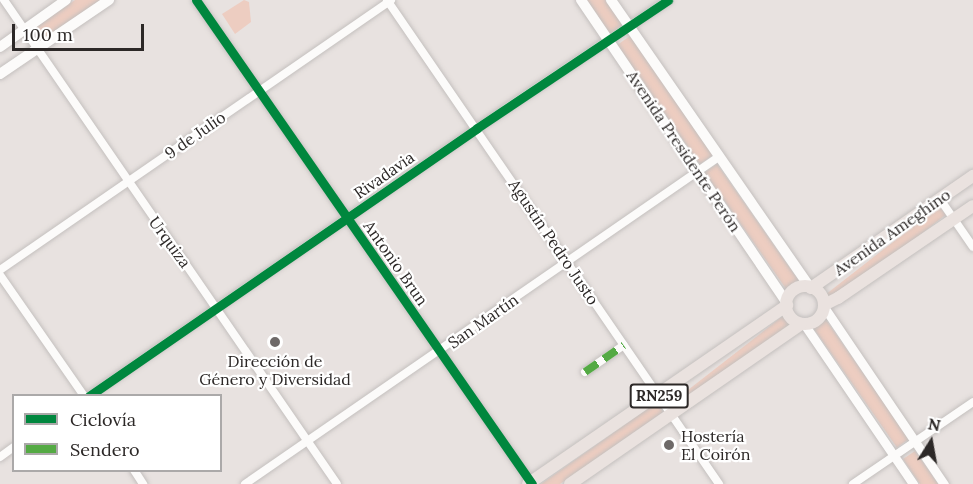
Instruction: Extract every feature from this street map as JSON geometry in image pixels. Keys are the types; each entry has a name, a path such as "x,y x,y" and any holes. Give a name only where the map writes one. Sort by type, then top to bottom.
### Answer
{"highway":[{"name":"Avenida Ameghino","path":"811,288 973,176"},
{"name":"Avenida Ameghino","path":"824,306 973,206"},
{"name":"RN259","path":"530,484 787,304 793,291 811,288"},
{"path":"811,288 821,294 824,306"},
{"path":"787,304 791,318 802,324"},
{"name":"RN259","path":"570,484 802,324 819,318 824,306"}],"main road":[{"path":"0,46 66,0"},
{"path":"0,74 109,0"},
{"name":"Avenida Presidente Perón","path":"581,0 787,304"},
{"name":"Avenida Presidente Perón","path":"611,0 811,288"}],"street":[{"name":"Urquiza","path":"4,0 336,484"},
{"name":"Antonio Brun","path":"196,0 530,484"},
{"name":"Rivadavia","path":"92,394 477,128 668,0"},
{"name":"9 de Julio","path":"0,270 389,1"},
{"name":"Agustín Pedro Justo","path":"389,1 719,484"},
{"name":"San Martín","path":"245,484 720,156"},
{"path":"939,199 973,248"},
{"path":"0,275 83,394"},
{"path":"824,306 944,484"},
{"path":"802,324 913,484"},
{"path":"585,372 624,345"},
{"path":"853,484 973,402"},
{"path":"135,472 144,484"}],"shaded area":[{"path":"75,0 102,0 44,40 36,27"},
{"path":"244,0 249,2 251,22 235,34 222,14"},
{"path":"587,0 605,0 623,25 610,34"},
{"path":"630,36 713,155 700,164 617,45"},
{"path":"717,164 800,283 788,291 705,173"},
{"path":"939,206 946,215 833,303 826,294"},
{"path":"784,315 791,324 678,412 671,403"},
{"path":"826,320 909,439 897,447 814,329"},
{"path":"657,402 663,412 560,484 541,484"},
{"path":"915,451 938,484 920,484 903,459"}],"marked path":[{"path":"585,372 624,345"}],"cycle path":[{"path":"196,0 532,484"},
{"path":"92,394 477,128 668,0"}],"place":[{"name":"Dirección de Género y Diversidad","path":"275,342"},
{"name":"Hostería El Coirón","path":"669,445"}]}
